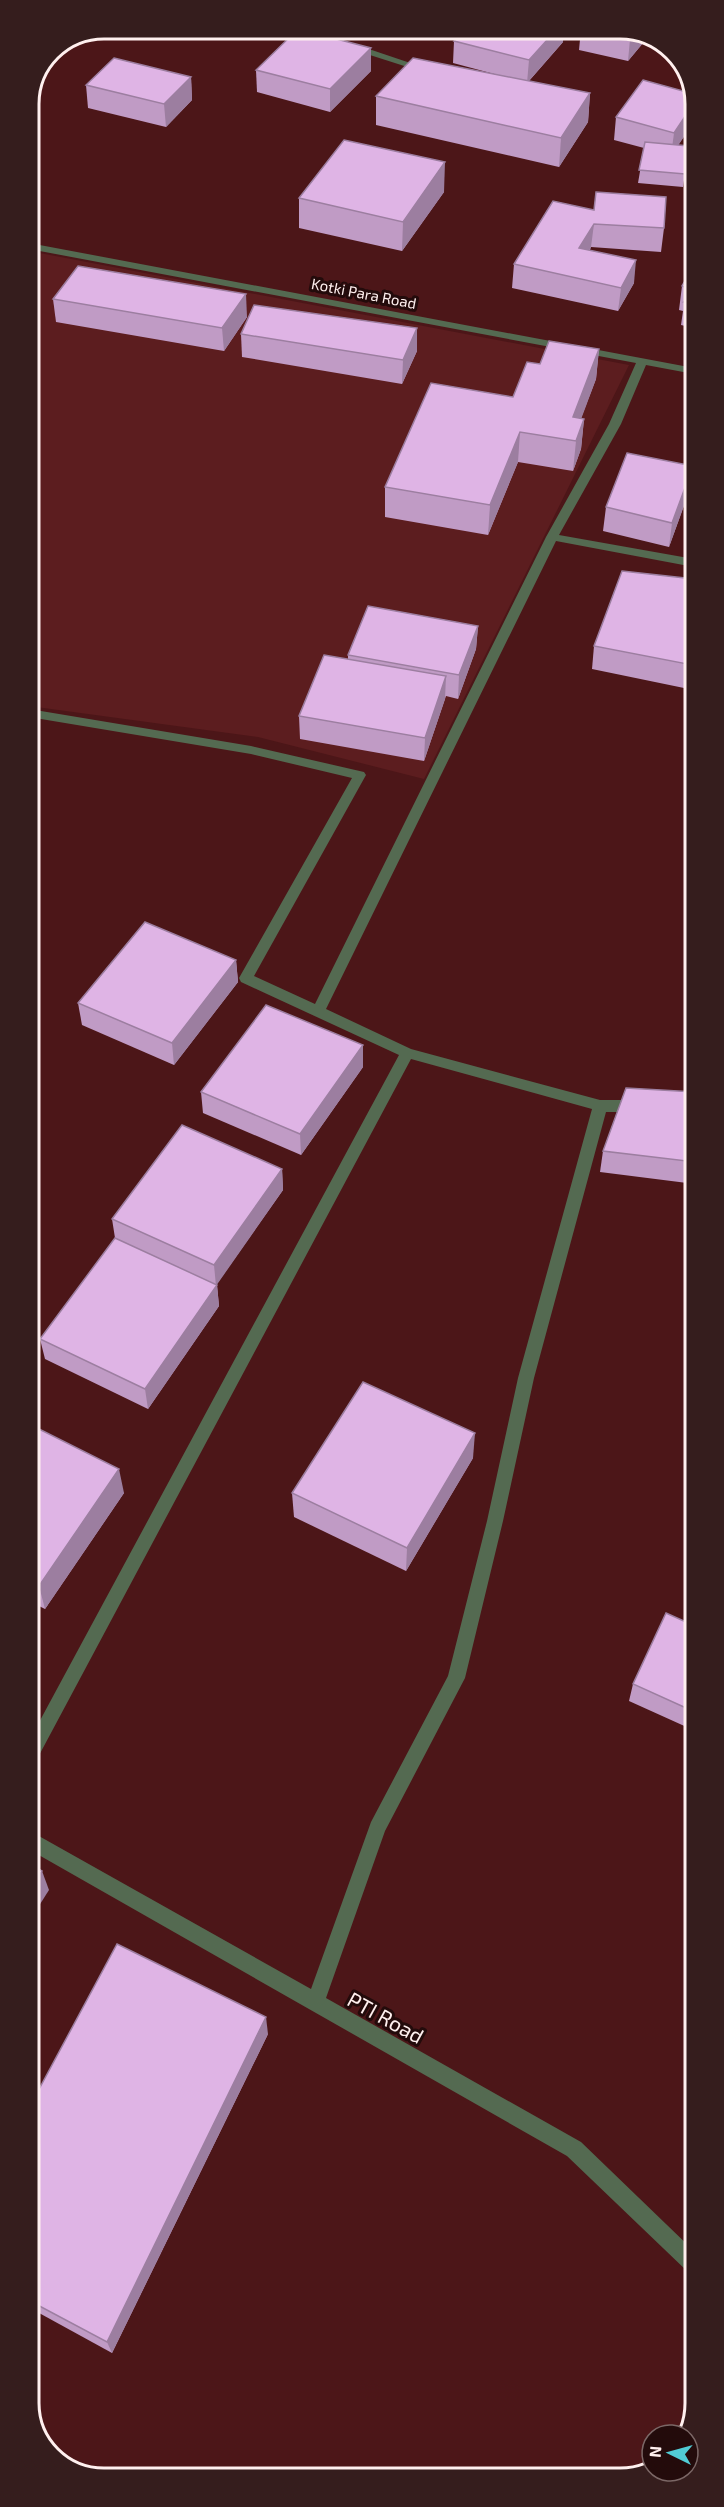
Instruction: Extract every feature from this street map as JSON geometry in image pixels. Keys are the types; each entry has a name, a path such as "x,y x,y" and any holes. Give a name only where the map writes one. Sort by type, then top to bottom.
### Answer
{"street":[{"path":"338,42 437,73"},
{"name":"Kotki Para Road","path":"39,248 685,369"},
{"path":"318,1012 552,537 615,424 643,360"},
{"path":"552,537 685,561"},
{"path":"39,715 251,750 360,775 246,978 406,1053 600,1106 647,1106"},
{"path":"39,1738 406,1053"},
{"path":"315,2003 377,1828 456,1678 495,1521 526,1378 600,1106"},
{"name":"PTI Road","path":"39,1845 574,2149 685,2255"}],"shaded area":[{"path":"39,253 629,365 424,779 258,737 39,707"}],"building":[{"path":"288,39 336,39 371,48 330,89 256,70"},
{"path":"456,39 548,39 529,60 454,41"},
{"path":"114,58 191,77 164,104 86,85"},
{"path":"413,58 590,93 561,138 376,96"},
{"path":"643,80 684,91 685,116 674,133 616,117"},
{"path":"344,140 445,162 403,222 299,198"},
{"path":"645,142 685,146 685,174 639,170"},
{"path":"596,192 666,197 664,228 594,224 579,248 636,260 621,288 514,264 553,201 594,210"},
{"path":"78,266 246,294 222,328 53,299"},
{"path":"254,305 417,328 403,360 241,334"},
{"path":"549,341 599,349 573,417 584,419 576,441 520,432 490,505 385,487 431,383 513,397 527,362 540,364"},
{"path":"627,453 685,464 685,488 672,523 606,507"},
{"path":"622,571 685,578 685,664 594,646"},
{"path":"368,606 478,626 459,675 348,655"},
{"path":"324,655 446,676 425,738 299,716"},
{"path":"145,922 236,960 172,1043 78,1003"},
{"path":"266,1005 363,1045 300,1134 201,1092"},
{"path":"626,1088 685,1091 685,1161 603,1151"},
{"path":"182,1125 282,1169 214,1265 112,1219"},
{"path":"115,1238 217,1285 145,1389 40,1339"},
{"path":"363,1382 475,1433 407,1548 292,1493"},
{"path":"39,1429 119,1469 39,1586"},
{"path":"666,1613 685,1622 685,1707 633,1684"},
{"path":"117,1944 266,2017 107,2342 39,2306 39,2089"}]}
